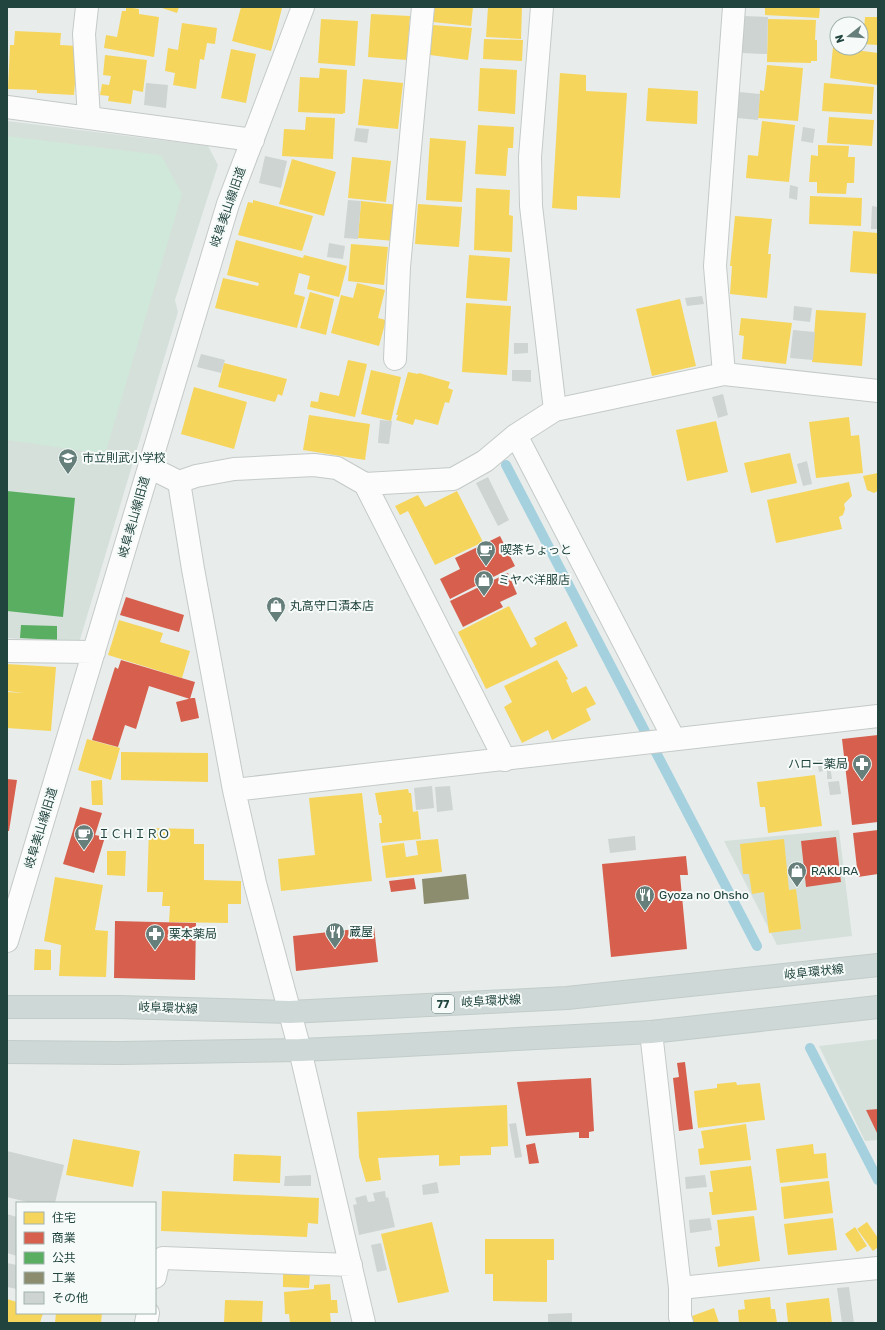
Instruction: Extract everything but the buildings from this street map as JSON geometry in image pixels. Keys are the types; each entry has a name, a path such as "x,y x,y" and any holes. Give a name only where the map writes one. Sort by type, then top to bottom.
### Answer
{"main road":[{"name":"岐阜環状線","path":"7,1007 119,1007 290,1012 567,998 878,965"},
{"path":"7,1052 120,1053 300,1050 651,1032 878,1007"}],"street":[{"path":"88,7 84,34 89,118"},
{"name":"岐阜美山線旧道","path":"7,941 228,204 304,7"},
{"path":"395,359 399,267 423,7"},
{"path":"542,7 530,157 531,206 555,410"},
{"path":"724,374 715,266 734,7"},
{"path":"7,107 253,140"},
{"path":"149,467 180,482 196,476 234,469 314,465 337,468 365,484 453,479 485,461 516,435 555,410 724,374 878,391"},
{"path":"516,435 658,741"},
{"path":"180,482 193,569 234,790 255,883 300,1050 364,1323"},
{"path":"365,484 505,760"},
{"path":"7,651 94,652"},
{"path":"234,790 878,716"},
{"path":"651,1032 680,1288 680,1317 682,1323"},
{"path":"156,1272 158,1263 164,1258 351,1265"},
{"path":"680,1288 878,1268"}],"shaded area":[{"name":"市立則武小学校","path":"7,121 208,146 218,165 175,300 178,312 79,643 7,638"},
{"name":"RAKURA","path":"839,830 852,936 777,945 724,841"},
{"path":"878,1039 878,1140 865,1141 819,1046"}],"green space":[{"path":"7,136 161,155 182,194 105,454 7,440"}],"waterway":[{"path":"506,465 757,946"},
{"path":"810,1048 878,1180"}],"place":[{"name":"市立則武小学校","path":"68,475"},
{"name":"喫茶ちょっと","path":"486,567"},
{"name":"ミヤベ洋服店","path":"484,597"},
{"name":"丸高守口漬本店","path":"276,623"},
{"name":"ハロー薬局","path":"862,781"},
{"name":"ＩＣＨＩＲＯ","path":"84,851"},
{"name":"RAKURA","path":"797,888"},
{"name":"Gyoza no Ohsho","path":"645,912"},
{"name":"蔵屋","path":"335,949"},
{"name":"栗本薬局","path":"155,951"}]}
